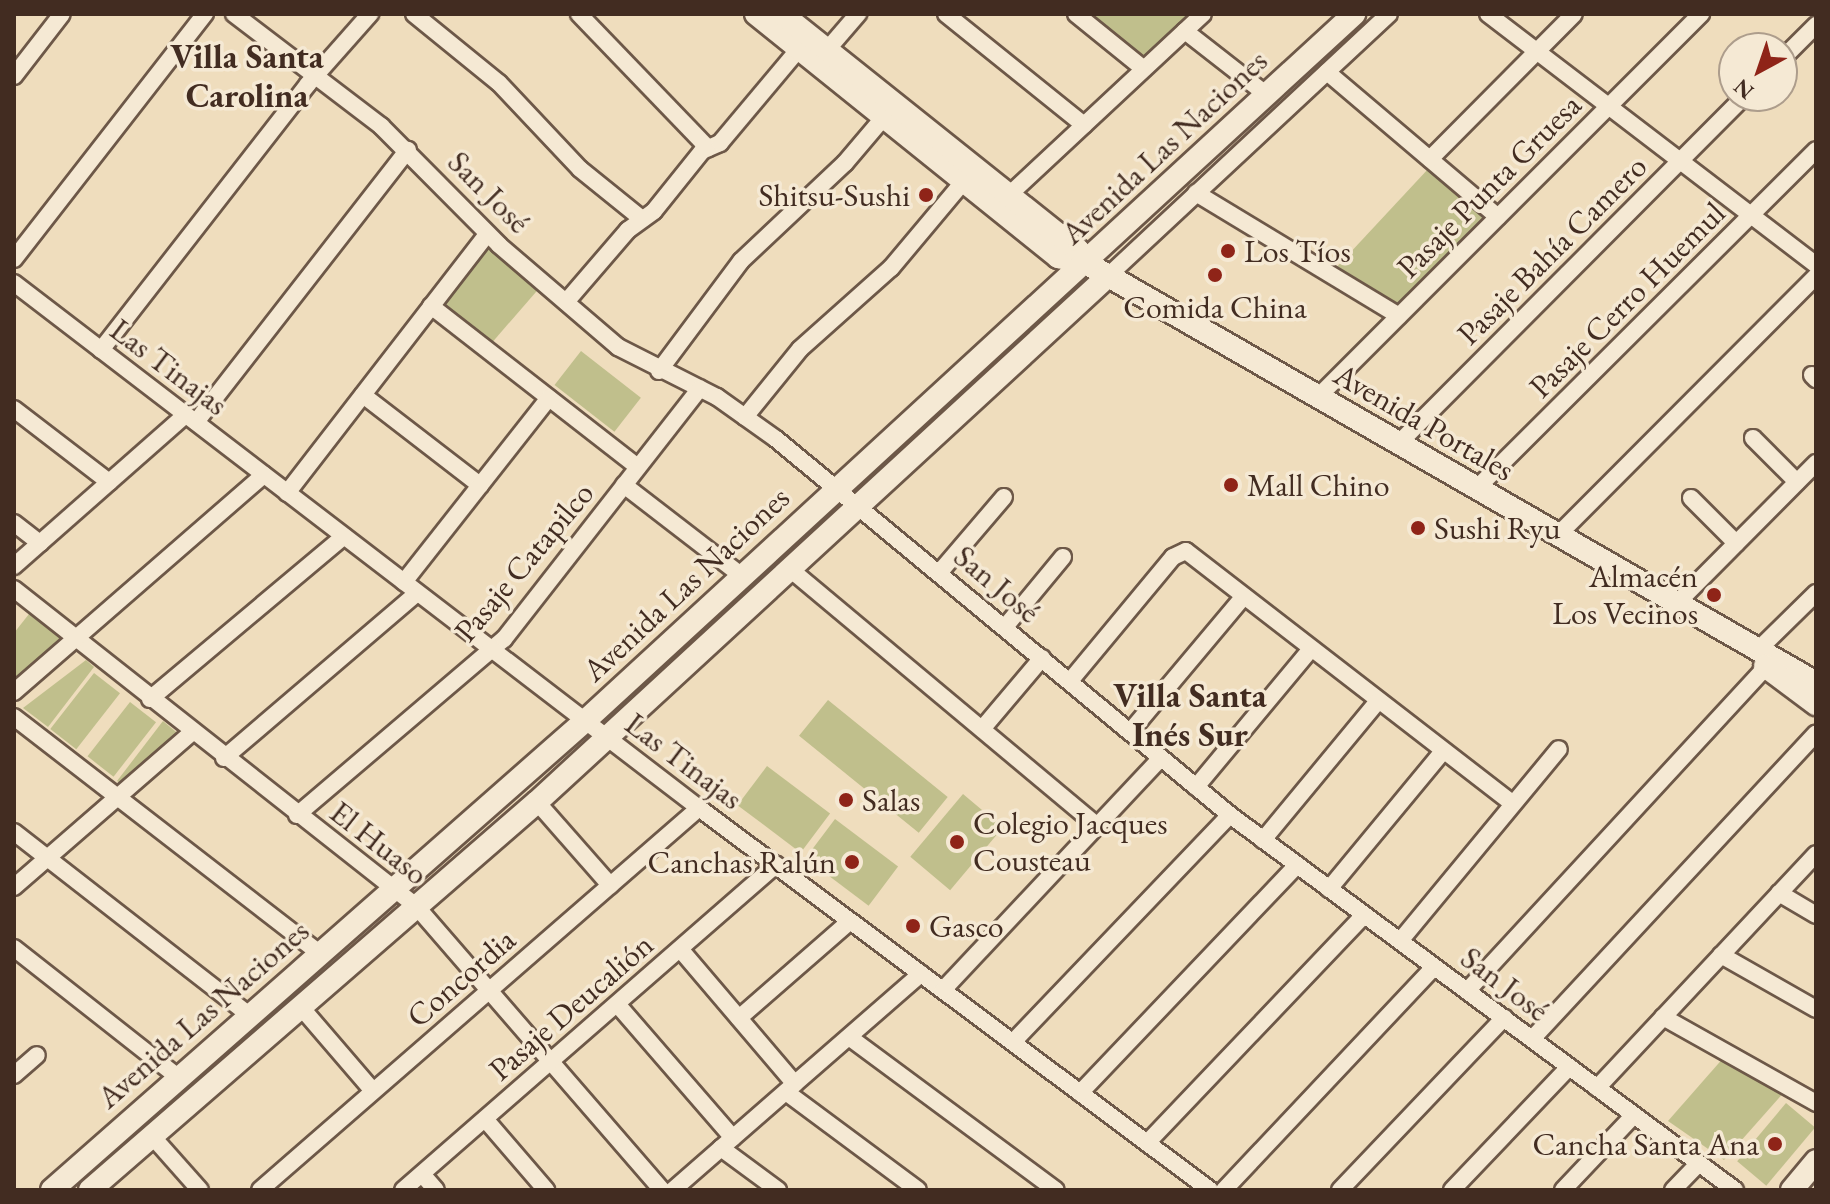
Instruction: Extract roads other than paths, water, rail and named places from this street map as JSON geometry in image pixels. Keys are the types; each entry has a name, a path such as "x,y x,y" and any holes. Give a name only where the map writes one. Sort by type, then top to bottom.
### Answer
{"street":[{"path":"14,76 62,14"},
{"path":"14,259 205,14"},
{"name":"San José","path":"234,14 408,150 487,234 628,354 700,388 745,417 858,505 1230,815 1735,1190"},
{"path":"101,350 370,14"},
{"path":"414,14 499,83 580,169 642,219"},
{"path":"579,14 708,148"},
{"name":"Avenida Portales","path":"756,14 1058,257 1086,263 1763,658 1816,683"},
{"name":"Avenida Portales","path":"782,14 1078,250 1086,263"},
{"path":"827,50 858,14"},
{"path":"946,14 1084,125"},
{"path":"1076,14 1144,69"},
{"path":"1009,195 1203,14"},
{"name":"Avenida Las Naciones","path":"52,1190 585,721 1354,14"},
{"name":"Avenida Las Naciones","path":"90,1190 608,738 1389,14"},
{"path":"1488,14 1816,265"},
{"path":"1430,159 1574,14"},
{"name":"Pasaje Punta Gruesa","path":"1318,397 1701,14"},
{"path":"1798,43 1816,25"},
{"path":"1185,31 1267,95"},
{"path":"566,302 708,148 720,143 799,49"},
{"path":"1298,66 1321,78 1430,159 1498,217"},
{"name":"Pasaje Bahía Camero","path":"1398,444 1729,112"},
{"path":"659,371 741,261 845,163 884,117"},
{"path":"14,566 109,482 190,418 408,150"},
{"name":"Pasaje Cerro Huemul","path":"1476,489 1816,150"},
{"path":"745,417 800,349 891,268 964,181"},
{"path":"1196,193 1399,316"},
{"path":"287,493 487,234"},
{"path":"1557,536 1816,276"},
{"name":"Las Tinajas","path":"14,283 699,808 1210,1190"},
{"path":"431,306 638,467"},
{"name":"Pasaje Catapilco","path":"297,815 493,650 700,388"},
{"path":"363,395 480,485"},
{"path":"224,758 411,587 480,485 549,398"},
{"path":"14,409 109,482"},
{"path":"1753,438 1797,482"},
{"path":"1675,605 1816,463"},
{"path":"14,692 264,475"},
{"path":"624,485 742,576"},
{"path":"939,573 1004,497"},
{"path":"1691,498 1736,543"},
{"path":"14,523 40,543"},
{"path":"150,699 344,536"},
{"path":"1070,681 1183,551 1513,804"},
{"path":"1005,627 1063,557"},
{"path":"790,569 1097,826"},
{"name":"El Huaso","path":"14,589 224,758 416,906 662,1190"},
{"path":"1467,991 1763,658 1816,593"},
{"path":"1130,732 1244,596"},
{"path":"1196,787 1311,649"},
{"path":"982,729 1042,658"},
{"name":"Avenida Portales","path":"1763,658 1816,704"},
{"path":"1263,840 1377,702"},
{"path":"14,717 319,953"},
{"path":"14,887 192,732"},
{"path":"1532,1039 1816,733"},
{"path":"1400,941 1559,749"},
{"path":"1329,889 1443,751"},
{"path":"943,990 1161,758"},
{"path":"537,802 610,885"},
{"name":"Concordia","path":"260,1190 699,808"},
{"path":"1013,1042 1230,815"},
{"path":"14,832 249,1015"},
{"path":"1597,1088 1816,854"},
{"name":"Pasaje Deucalión","path":"403,1190 776,865"},
{"path":"1080,1093 1297,865"},
{"path":"1779,893 1816,915"},
{"path":"1147,1143 1364,915"},
{"path":"739,1018 850,921"},
{"path":"14,948 178,1077"},
{"path":"680,949 739,1018 790,1088 918,1190"},
{"path":"1721,955 1816,1009"},
{"path":"1224,1190 1434,967"},
{"path":"673,1190 921,974"},
{"path":"617,1004 727,1143 778,1190"},
{"path":"300,1006 373,1091"},
{"path":"1663,1017 1816,1103"},
{"path":"1340,1190 1504,1018"},
{"path":"849,1037 1056,1190"},
{"path":"14,1075 37,1055"},
{"path":"1452,1190 1569,1067"},
{"path":"1563,1190 1634,1115"},
{"path":"485,1119 546,1190"},
{"path":"152,1136 200,1190"},
{"path":"1792,1190 1816,1161"},
{"path":"1673,1190 1699,1163"},
{"path":"422,1174 436,1190"}],"place":[{"name":"Shitsu-Sushi","path":"926,195"},
{"name":"Los Tíos","path":"1228,251"},
{"name":"Comida China","path":"1215,275"},
{"name":"Mall Chino","path":"1231,485"},
{"name":"Sushi Ryu","path":"1418,528"},
{"name":"Almacén Los Vecinos","path":"1714,595"},
{"name":"Salas","path":"846,800"},
{"name":"Colegio Jacques Cousteau","path":"957,842"},
{"name":"Canchas Ralún","path":"852,862"},
{"name":"Gasco","path":"913,926"},
{"name":"Cancha Santa Ana","path":"1775,1144"}],"district":[{"name":"Villa Santa Carolina","path":"247,76"},
{"name":"Villa Santa Inés Sur","path":"1190,714"}]}
